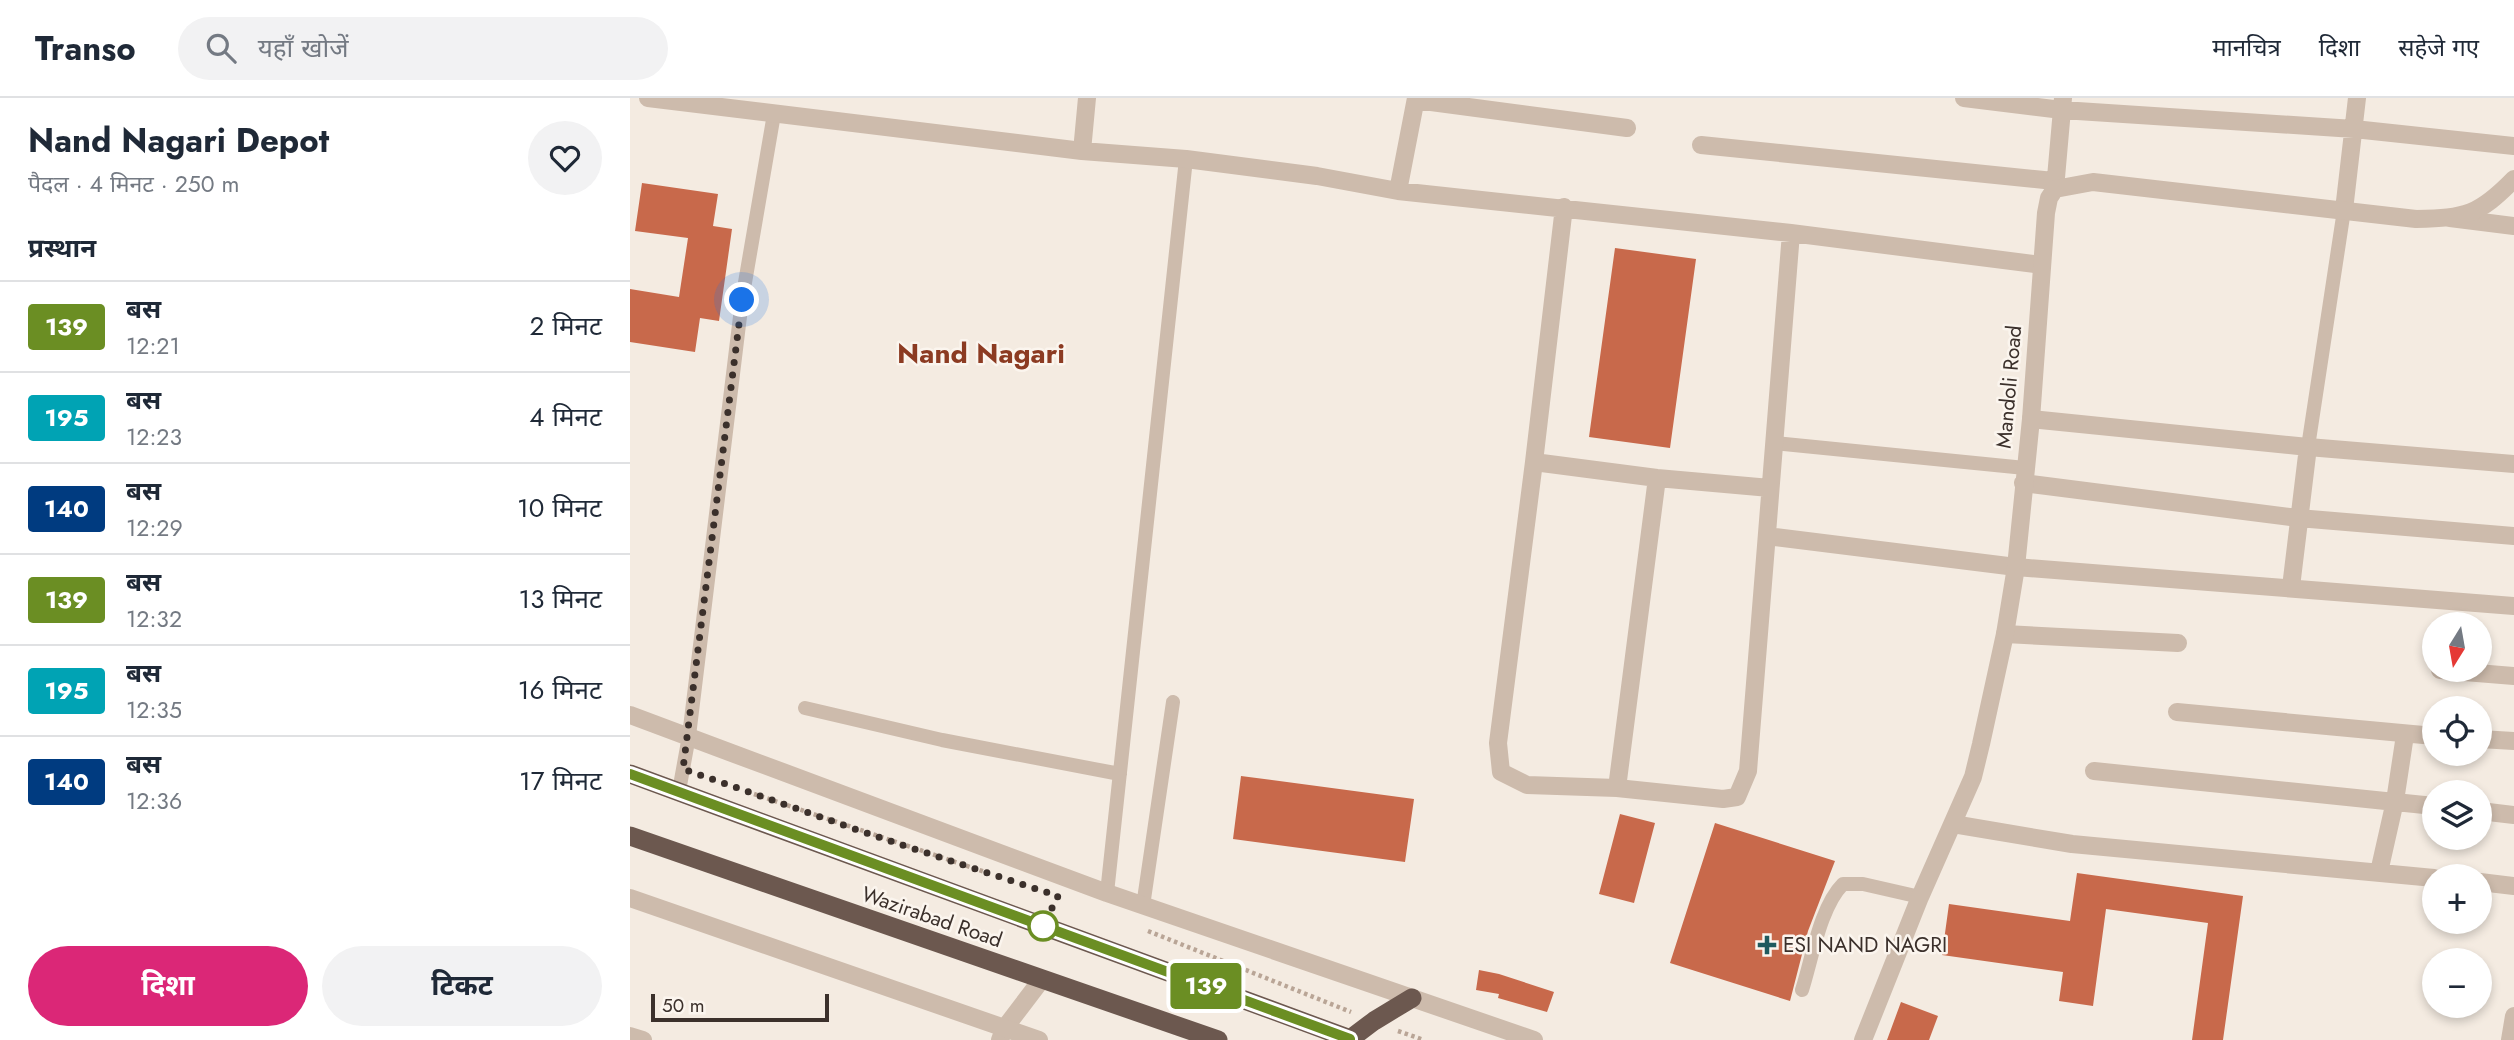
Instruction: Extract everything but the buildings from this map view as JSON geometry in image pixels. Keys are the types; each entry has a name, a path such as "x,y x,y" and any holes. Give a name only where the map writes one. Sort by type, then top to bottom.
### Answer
{"highway":[{"name":"Wazirabad Road","path":"630,774 1352,1040"},
{"name":"Wazirabad Road","path":"630,836 1218,1040"},
{"path":"1352,1040 1374,1021 1412,999"}],"street":[{"path":"648,98 1082,151 1186,159 1317,176 1398,191 1791,233 2042,265"},
{"path":"1082,151 1087,98"},
{"path":"1964,98 2354,129 2514,146"},
{"path":"2344,210 2357,98"},
{"path":"1398,191 1416,99 1627,128"},
{"name":"Mandoli Road","path":"1863,1040 1920,897 1973,777 2005,634 2016,567 2031,419 2046,213 2054,185 2063,104"},
{"path":"1701,145 2054,185 2093,182 2416,219 2450,218 2514,226"},
{"path":"2450,218 2473,213 2501,192 2514,178"},
{"path":"1564,207 1498,743 1498,759 1502,772 1527,785 1617,788 1701,798 1737,797 1748,771 1791,233"},
{"path":"2031,419 2308,447 2514,464"},
{"path":"2291,587 2308,447"},
{"path":"1534,462 1657,478 1770,488"},
{"path":"2024,475 2298,518 2514,536"},
{"path":"1617,788 1657,478"},
{"path":"1767,536 2016,567 2514,606"},
{"path":"2005,634 2178,643"},
{"path":"2492,674 2514,676"},
{"path":"2177,712 2422,736"},
{"path":"630,715 1143,906 1534,1040"},
{"path":"2379,872 2395,801 2405,735"},
{"path":"2492,740 2514,741"},
{"path":"2094,771 2422,804"},
{"path":"2492,812 2514,815"},
{"path":"1953,824 2072,844 2422,877"},
{"path":"2492,883 2514,886"},
{"path":"630,898 1002,1035 1039,1040"},
{"path":"1002,1035 1042,979"},
{"path":"2510,1040 2514,1016"},
{"path":"630,1036 643,1040"}],"lane":[{"path":"679,791 689,736 742,300 774,114"},
{"path":"1107,893 1186,159"},
{"path":"2308,447 2344,210"},
{"path":"1774,443 2024,475"},
{"path":"1143,906 1173,702"},
{"path":"805,708 943,740 1119,774"},
{"path":"1802,990 1826,909 1833,894 1843,884 1863,884 1920,897"}],"path":[{"path":"747,792 993,874"},
{"path":"1146,931 1424,1040"}],"bus line":[{"name":"139","path":"630,774 1350,1039"}],"place":[{"name":"ESI NAND NAGRI","path":"1767,945"}],"district":[{"name":"Nand Nagari","path":"981,353"}],"route":[{"path":"742,300 683,769 1058,896 1043,926"}]}
